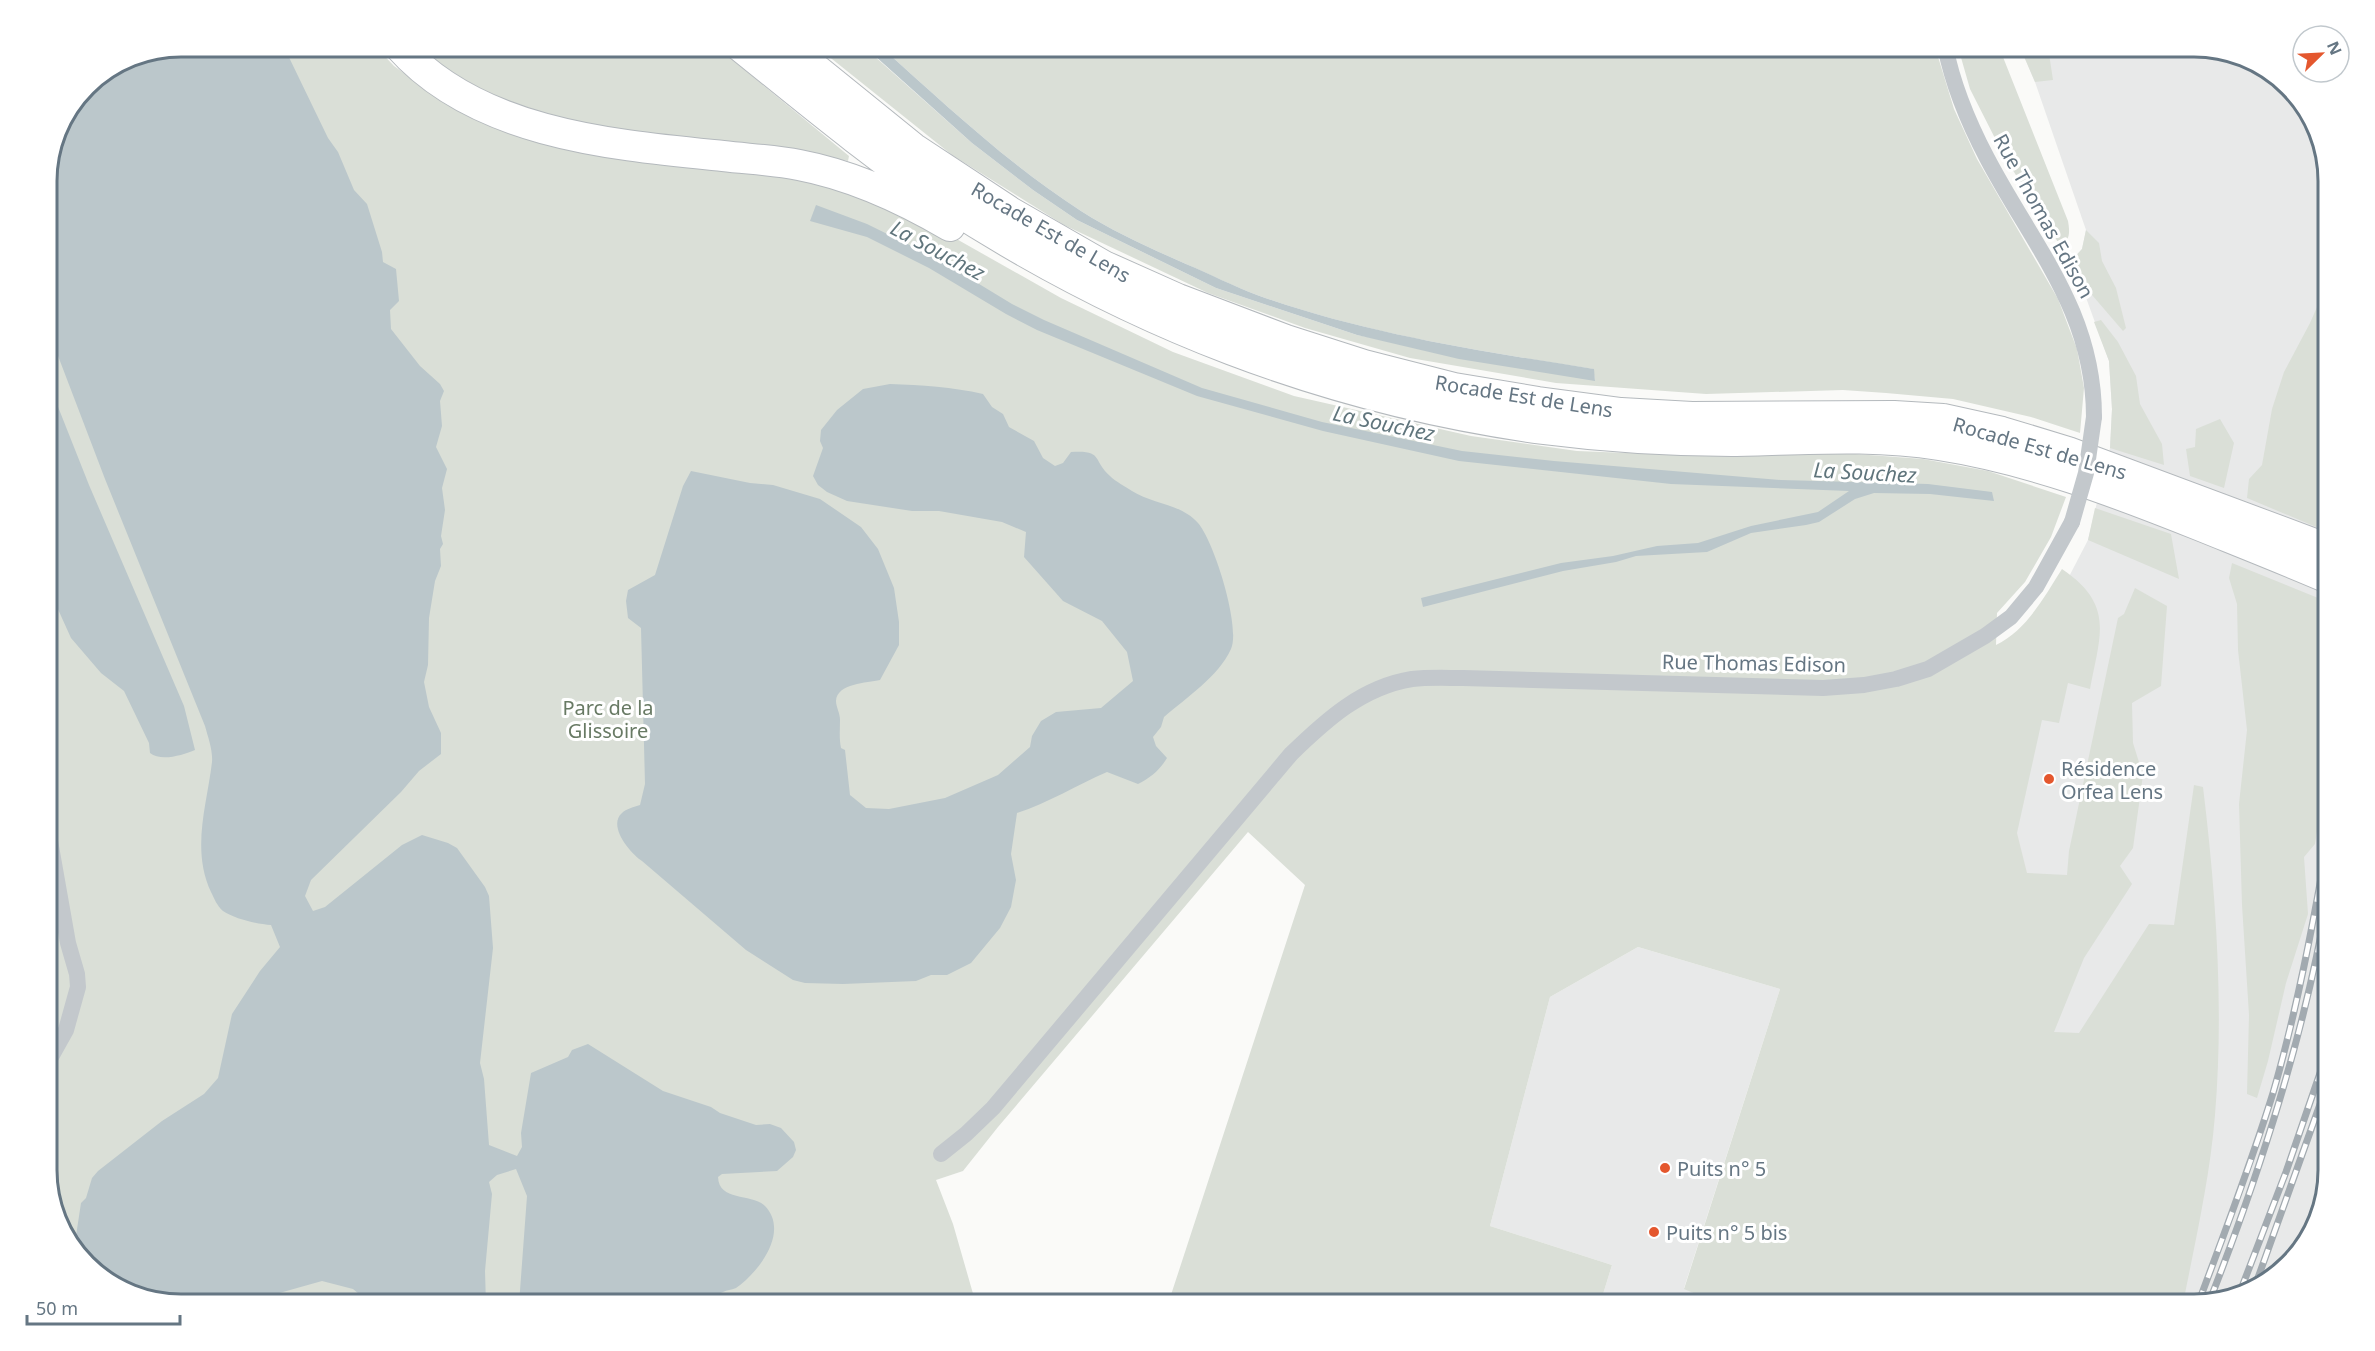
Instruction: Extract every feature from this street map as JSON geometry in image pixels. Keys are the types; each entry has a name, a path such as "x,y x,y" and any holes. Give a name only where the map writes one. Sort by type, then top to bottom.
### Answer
{"highway":[{"path":"410,57 448,88 482,106 526,124 575,136 692,153 799,165 850,178 935,217 1023,269 1048,264"},
{"name":"Rocade Est de Lens","path":"754,57 888,162 942,201 1048,264 1136,311 1235,352 1305,377 1450,412 1544,429 1727,441 1873,440 1937,445 2046,470 2124,495 2318,574"},
{"name":"Rocade Est de Lens","path":"801,57 913,148 1010,212 1104,266 1178,299 1286,340 1364,365 1454,387 1538,402 1609,411 1692,417 1894,416 1943,419 2002,432 2068,452 2318,545"}],"street":[{"name":"Rue Thomas Edison","path":"941,1154 993,1108 1292,754 1334,714 1377,689 1412,680 1463,678 1823,688 1875,683 1929,669 1985,636 2011,617 2036,587 2072,522 2086,473 2094,417 2091,370 2078,324 2059,281 1987,159 1969,122 1952,77 1947,57"},
{"path":"57,881 78,987 66,1030 57,1046"}],"shaded area":[{"path":"181,57 289,57 328,138 338,152 354,190 367,204 383,262 396,269 399,301 390,310 391,329 420,366 440,384 444,391 440,401 442,426 436,447 447,469 442,488 445,510 441,536 443,544 440,549 441,566 435,581 429,618 428,665 424,682 429,707 441,733 441,754 419,771 401,792 311,880 305,896 313,911 325,907 402,845 422,835 457,848 489,896 493,948 480,1063 484,1079 489,1145 517,1156 522,1147 521,1133 531,1073 568,1057 572,1050 588,1044 663,1091 756,1125 770,1124 781,1128 794,1142 796,1150 793,1157 777,1171 722,1174 718,1177 724,1190 730,1194 759,1202 772,1216 773,1239 761,1262 745,1281 736,1288 718,1294 520,1294 527,1196 516,1169 497,1175 489,1182 492,1194 485,1271 486,1294 359,1294 353,1289 322,1281 276,1294 165,1293 133,1285 105,1268 88,1252 76,1236 81,1203 86,1198 92,1178 162,1121 204,1094 218,1078 232,1014 260,971 280,947 271,925 246,921 223,911 211,892 205,876 201,843 212,762 211,749 205,726 105,479 57,353 57,173 66,133 78,112 93,93 112,78 133,66 157,59"},
{"path":"876,57 892,57 978,133 1054,193 1106,226 1159,252 1248,291 1298,309 1424,340 1594,369 1595,381 1459,359 1357,335 1216,288 1077,220 1033,190 972,143"},
{"path":"2024,57 2194,57 2226,61 2256,74 2287,99 2305,126 2316,157 2318,173 2317,1186 2309,1218 2282,1258 2242,1285 2226,1290 2194,1294 1823,1294 1994,721 2088,540 2110,448 2112,409 2109,361 2080,281 2070,262 2082,249 2086,230"},
{"path":"816,205 867,224 938,259 1012,304 1044,320 1202,388 1322,422 1462,451 1781,480 1928,484 1992,492 1994,501 1930,494 1874,493 1855,499 1819,522 1751,533 1707,552 1636,556 1616,562 1563,571 1423,607 1421,598 1561,563 1613,556 1657,546 1698,543 1751,526 1818,512 1849,491 1671,484 1459,461 1323,431 1197,396 1037,330 929,268 867,237 810,221"},
{"path":"890,384 937,387 983,394 992,407 1003,414 1009,427 1034,441 1043,458 1055,466 1063,463 1071,452 1093,454 1112,478 1132,491 1191,517 1204,533 1218,565 1229,604 1233,638 1231,649 1218,669 1164,717 1161,727 1153,737 1156,746 1167,758 1147,779 1138,784 1107,772 1017,813 1011,854 1016,880 1011,907 1000,928 971,963 947,975 931,975 916,981 805,983 793,980 746,950 632,852 622,839 617,825 622,813 640,805 645,784 641,628 628,618 626,601 628,590 655,575 683,486 691,471 750,483 773,485 820,499 861,527 878,549 894,588 899,622 899,645 880,680 847,687 841,691 836,701 840,717 840,744 845,750 850,795 866,808 889,809 945,798 998,775 1030,747 1032,736 1041,721 1056,712 1101,708 1133,681 1127,652 1102,621 1063,601 1024,557 1026,532 1002,522 939,511 912,511 847,501 818,485 813,476 823,448 820,441 821,430 837,410 863,389"},
{"path":"57,404 89,485 184,706 195,750 178,756 166,757 150,753 149,743 124,691 101,673 71,638 57,607"},
{"path":"1638,947 1780,989 1684,1288 1696,1294 1603,1294 1612,1265 1490,1226 1550,997"}],"green space":[{"name":"Parc de la Glissoire","path":"385,57 394,66 440,99 781,175 857,195 914,215 1061,298 1173,352 1294,396 1471,436 1577,451 1678,455 1842,453 1923,459 1988,471 2066,497 2051,537 2025,582 1997,613 1996,645 2007,639 2026,622 2062,569 2079,582 2090,595 2100,622 2100,637 2090,689 2068,683 2059,723 2042,720 2017,833 2027,873 2067,875 2069,851 2118,618 2124,614 2135,588 2167,606 2161,686 2132,703 2133,743 2143,775 2133,848 2120,866 2132,884 2084,958 2054,1032 2079,1033 2149,924 2174,925 2194,785 2203,787 2215,909 2219,992 2218,1075 2210,1162 2185,1294 1696,1294 1684,1289 1780,989 1638,947 1550,997 1490,1226 1612,1265 1603,1294 1171,1294 1305,885 1248,832 963,1171 936,1180 953,1224 973,1294 181,1294 149,1290 133,1285 93,1258 78,1239 64,1210 57,1178 57,173 66,133 88,99 105,83 133,66 165,58"},
{"path":"430,57 729,57 849,156 848,161 569,121 516,106 464,79"},
{"path":"830,57 875,57 972,143 1033,190 1077,220 1216,288 1357,335 1595,380 1593,369 1423,340 1298,309 1248,291 1146,246 1081,211 1028,174 892,57 1938,57 1954,109 1977,159 2058,299 2077,349 2084,388 2080,433 2031,417 1953,399 1843,390 1706,394 1556,383 1410,358 1305,328 1208,293 1064,225 952,155"},
{"path":"1961,57 2003,57 2068,221 2069,236 2061,247 2004,156 1970,89"},
{"path":"2024,57 2050,57 2053,80 2035,82"},
{"path":"2086,230 2099,243 2102,261 2116,288 2126,328 2123,331 2080,281 2070,262 2082,249"},
{"path":"2318,305 2318,528 2247,498 2249,479 2262,465 2272,409 2284,372"},
{"path":"2101,320 2118,342 2136,376 2140,404 2162,444 2164,465 2110,448 2112,409 2109,361 2094,322"},
{"path":"2220,419 2234,443 2224,488 2190,476 2186,449 2195,447 2196,429"},
{"path":"2095,508 2171,534 2179,579 2088,540"},
{"path":"2232,563 2318,598 2318,825 2315,844 2304,857 2308,914 2286,983 2257,1098 2247,1094 2249,1015 2239,804 2247,730 2238,650 2237,604 2229,578"}],"railway":[{"path":"2202,1294 2246,1173 2282,1062 2318,892"},
{"path":"2213,1292 2247,1201 2279,1102 2294,1051 2318,949"},
{"path":"2243,1284 2286,1172 2318,1079"},
{"path":"2259,1275 2318,1110"}],"place":[{"name":"Résidence Orfea Lens","path":"2049,779"},
{"name":"Puits n° 5","path":"1665,1168"},
{"name":"Puits n° 5 bis","path":"1654,1232"}],"water label":[{"name":"La Souchez","path":"938,250"},
{"name":"La Souchez","path":"1384,423"},
{"name":"La Souchez","path":"1865,472"}]}
